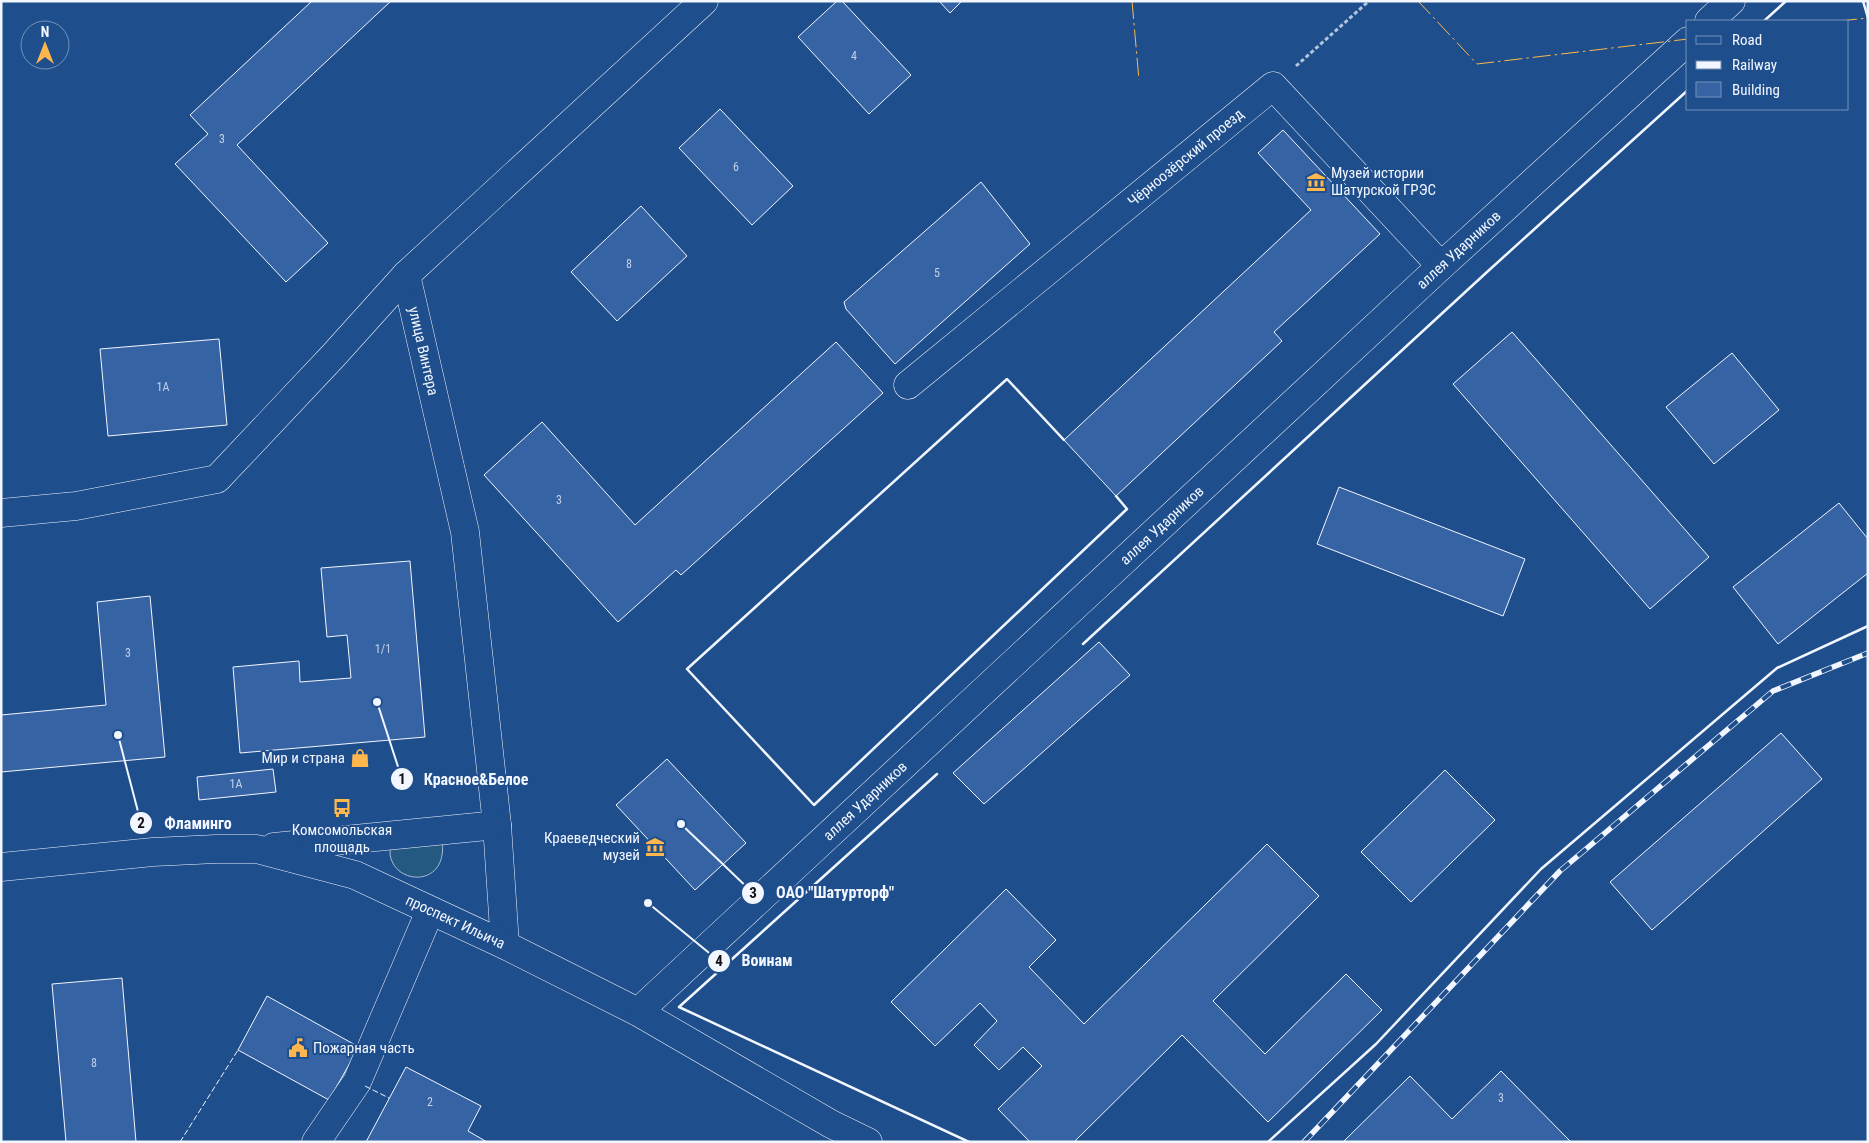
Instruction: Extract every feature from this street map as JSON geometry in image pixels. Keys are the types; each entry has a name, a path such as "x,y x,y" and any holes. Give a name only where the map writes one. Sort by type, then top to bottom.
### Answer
{"street":[{"path":"1,513 76,506 217,479 406,275 704,1"},
{"path":"1710,20 1731,1"},
{"name":"аллея Ударников","path":"638,1012 1441,266 1686,42"},
{"path":"1273,86 1441,266"},
{"name":"Чёрноозёрский проезд","path":"908,385 1273,86"},
{"name":"улица Винтера","path":"406,275 465,532 497,826 505,945"},
{"path":"257,849 497,826"},
{"name":"проспект Ильича","path":"1,867 153,852 216,848 257,849 355,875 505,945 638,1012 825,1133 868,1142"},
{"path":"316,1142 357,1082 430,911"}],"path":[{"path":"1273,86 1369,1"}],"shaded area":[{"path":"442,840 442,856 437,867 430,874 420,877 410,876 401,872 394,865 390,854 391,842"}],"building":[{"path":"312,1 391,1 237,145 328,243 286,282 175,164 208,134 190,115"},
{"path":"837,1 842,1 911,75 869,114 798,37"},
{"path":"939,1 962,1 950,13"},
{"path":"720,109 793,186 752,225 679,148"},
{"path":"1283,130 1380,234 1274,332 1282,341 1116,496 1064,440 1311,210 1258,153"},
{"path":"981,182 1030,244 895,364 846,309 844,302"},
{"path":"641,206 687,256 617,321 571,272"},
{"path":"1512,332 1709,557 1650,609 1453,384"},
{"path":"219,339 227,425 108,436 100,349"},
{"path":"836,342 883,393 681,575 676,570 618,622 484,475 542,422 635,525"},
{"path":"1732,353 1779,410 1714,464 1666,407"},
{"path":"1339,487 1525,559 1503,616 1317,544"},
{"path":"1839,503 1868,539 1868,573 1778,644 1733,587"},
{"path":"410,561 425,737 240,753 233,667 299,661 300,682 351,678 347,635 327,637 321,568"},
{"path":"150,596 165,757 1,772 1,715 106,705 97,602"},
{"path":"1099,642 1130,675 984,804 953,773"},
{"path":"1781,733 1822,779 1652,930 1610,882"},
{"path":"667,759 746,843 695,890 616,805"},
{"path":"273,769 276,792 199,800 197,777"},
{"path":"1445,770 1495,820 1411,902 1361,852"},
{"path":"1267,844 1319,896 1213,1001 1265,1054 1346,974 1382,1010 1268,1122 1182,1035 1074,1142 1030,1142 998,1109 1042,1066 1023,1047 999,1070 974,1045 997,1021 980,1003 935,1046 891,1002 1006,889 1056,940 1029,967 1084,1024"},
{"path":"122,978 136,1142 66,1142 52,984"},
{"name":"Пожарная часть","path":"267,996 359,1047 329,1100 238,1050"},
{"path":"406,1067 481,1106 468,1131 487,1142 366,1142"},
{"path":"1501,1071 1571,1142 1343,1142 1410,1076 1452,1119"}],"railway":[{"path":"1304,1142 1560,871 1773,691 1868,653"}],"fence":[{"path":"180,1142 238,1050"},
{"path":"365,1086 389,1098"}],"wall":[{"path":"1765,20 1786,1"},
{"path":"1863,1 1868,18"},
{"path":"1083,644 1487,272 1686,92"},
{"path":"1064,440 1007,379 687,669 814,805 1127,509 1116,496"},
{"path":"1268,1142 1376,1044 1541,869 1777,668 1868,626"},
{"path":"937,774 679,1007 969,1142"}],"power":[{"path":"1132,1 1139,80"},
{"path":"1418,1 1477,64 1686,39"},
{"path":"1849,20 1868,18"}],"place":[{"name":"Музей истории Шатурской ГРЭС","path":"1316,182"},
{"name":"Красное&Белое","path":"377,702"},
{"name":"Фламинго","path":"118,735"},
{"name":"Мир и страна","path":"360,758"},
{"name":"Комсомольская площадь","path":"342,808"},
{"name":"ОАО \"Шатурторф\"","path":"681,824"},
{"name":"Краеведческий музей","path":"655,847"},
{"name":"Воинам","path":"648,903"},
{"name":"Пожарная часть","path":"298,1048"}]}
